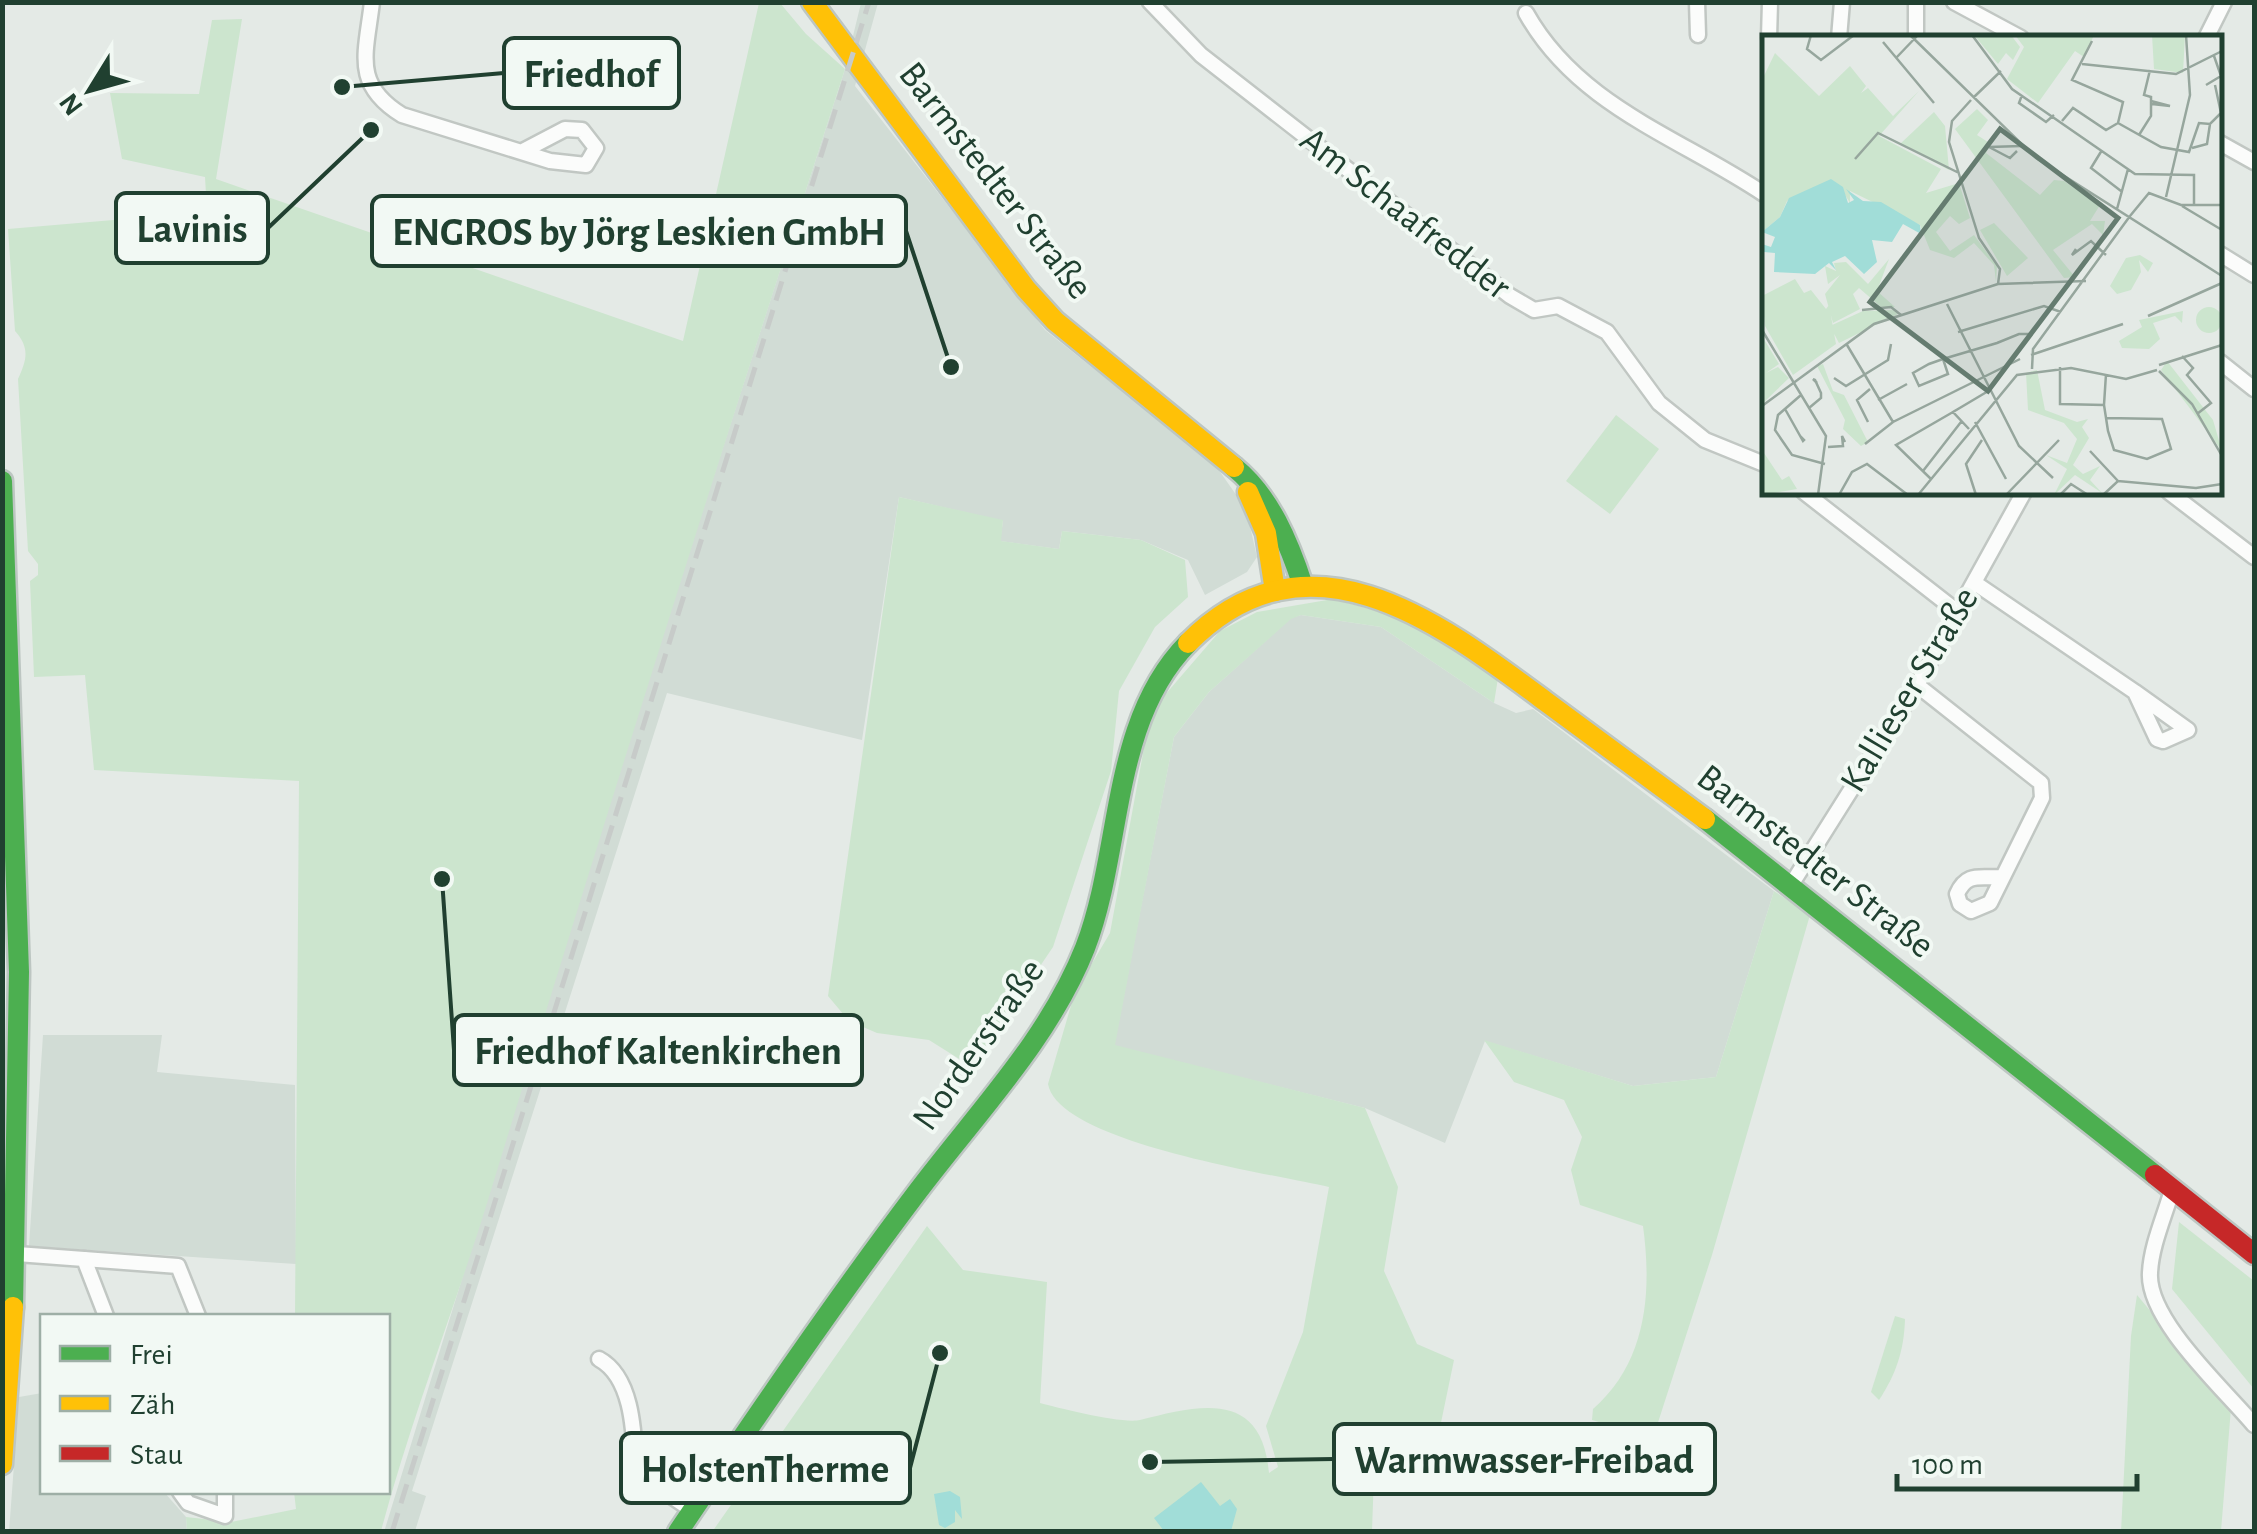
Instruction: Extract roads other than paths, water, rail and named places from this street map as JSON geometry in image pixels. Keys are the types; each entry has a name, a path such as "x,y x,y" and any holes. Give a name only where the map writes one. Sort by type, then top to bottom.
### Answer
{"main road":[{"name":"Barmstedter Straße","path":"812,2 1026,289 1055,321 1254,483 1269,506 1303,586"},
{"name":"Barmstedter Straße","path":"1231,463 1266,533 1275,591 1303,586 1346,588 1418,610 1791,885 2254,1254"},
{"path":"2,481 11,866 10,1232 17,1254 2,1464"},
{"name":"Norderstraße","path":"678,1532 844,1291 1012,1071 1070,982 1103,893 1135,732 1170,660 1206,625 1275,591"}],"street":[{"path":"372,2 364,73 384,104 402,115 522,151 572,166 586,165 596,148 582,130 565,129 522,151"},
{"name":"Am Schaafredder","path":"1150,2 1201,55 1510,296 1534,310 1558,306 1608,332 1660,403 1706,440 1762,463"},
{"path":"1696,2 1698,36"},
{"path":"1769,35 1770,2"},
{"path":"1839,35 1842,2"},
{"path":"1916,2 1916,35"},
{"path":"1954,2 2016,35"},
{"path":"2208,35 2224,2"},
{"path":"1526,12 1545,48 1596,94 1762,193"},
{"path":"1990,21 1990,35"},
{"path":"2222,144 2254,162"},
{"path":"2222,255 2254,275"},
{"path":"2222,364 2254,388"},
{"path":"1808,495 1958,613"},
{"name":"Kallieser Straße","path":"1791,885 1917,685 2022,495"},
{"path":"2172,495 2254,557"},
{"path":"1975,584 2135,692"},
{"path":"1917,685 2042,783 2042,798 2002,877"},
{"path":"2172,1190 2150,1274 2155,1298 2167,1323 2254,1425"},
{"path":"17,1254 178,1266 197,1314"},
{"path":"84,1260 105,1314"},
{"path":"599,1359 616,1374 624,1389 636,1472 692,1510"},
{"path":"182,1494 188,1502 225,1516 225,1494"}],"water":[{"path":"1201,1482 1220,1506 1230,1499 1237,1509 1231,1531 1164,1531 1154,1518"},
{"path":"950,1491 960,1497 962,1519 955,1510 955,1522 945,1528 939,1525 934,1494"}],"railway":[{"path":"392,1532 869,2"}],"place":[{"name":"Friedhof","path":"342,87"},
{"name":"Lavinis","path":"371,130"},
{"name":"ENGROS by Jörg Leskien GmbH","path":"951,367"},
{"name":"Friedhof Kaltenkirchen","path":"442,879"},
{"name":"HolstenTherme","path":"940,1353"},
{"name":"Warmwasser-Freibad","path":"1150,1462"}]}
